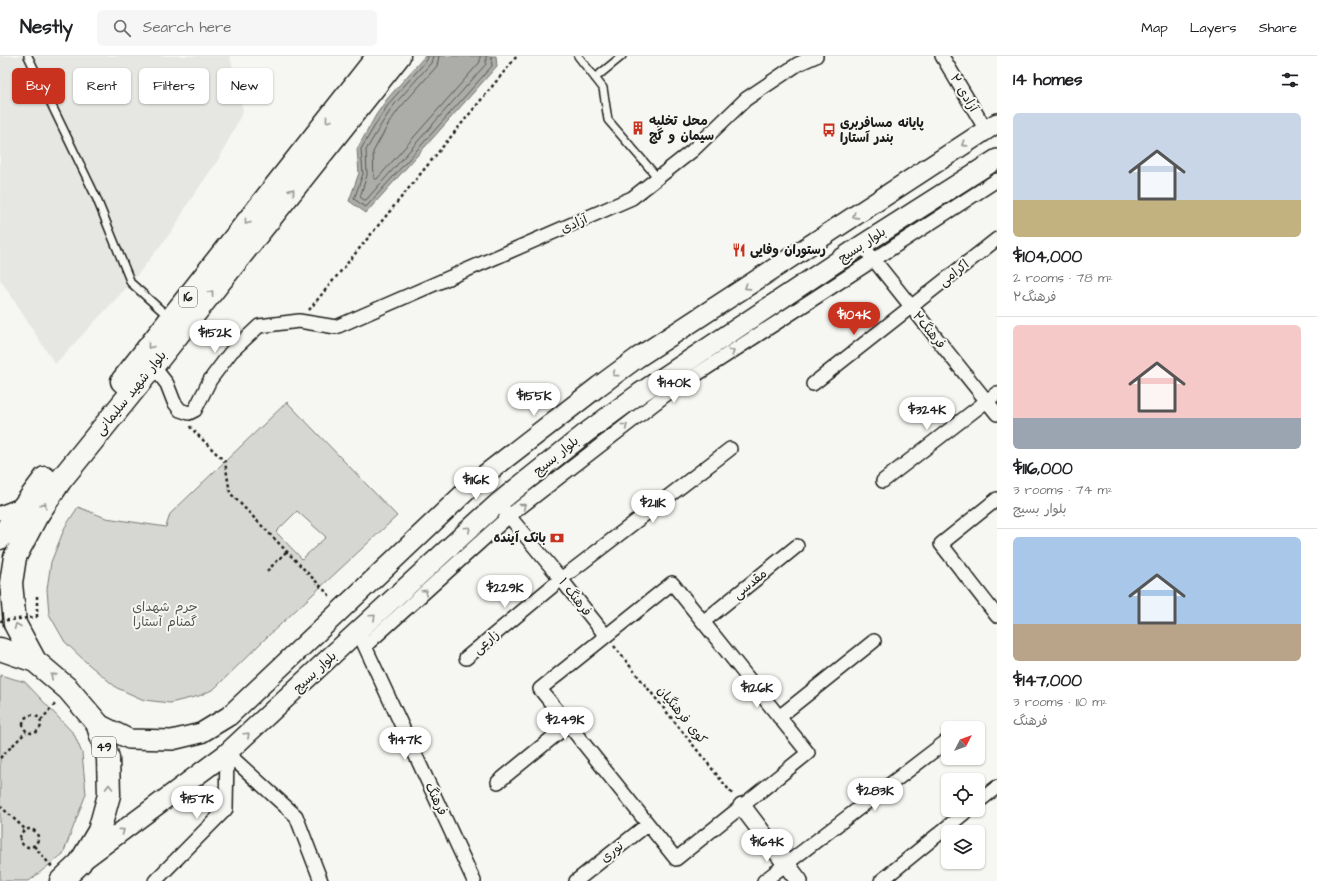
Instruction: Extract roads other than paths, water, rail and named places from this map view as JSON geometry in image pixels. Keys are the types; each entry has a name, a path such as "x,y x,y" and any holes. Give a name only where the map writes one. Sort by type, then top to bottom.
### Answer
{"highway":[{"name":"بلوار شهید سلیمانی","path":"0,538 378,56"},
{"name":"بلوار شهید سلیمانی","path":"35,660 15,624 11,583 15,557 36,517 60,481 399,56"},
{"name":"49","path":"0,650 35,660 68,690 97,723 108,758 109,796 99,831 80,863 62,880"}],"main road":[{"name":"بلوار بسیج","path":"97,723 129,739 172,740 201,733 229,716 478,480 599,386 637,358 992,127"},
{"name":"بلوار بسیج","path":"80,863 227,753 362,639 504,510 587,432 640,393 862,245 997,159"},
{"path":"478,480 504,510"}],"street":[{"name":"آزادی","path":"153,366 167,384 174,402 180,410 189,413 194,410 210,380 232,352 259,326 299,321 336,327 632,198 692,151 746,99 796,60 816,56"},
{"name":"آزادی ۲","path":"942,56 992,127"},
{"path":"504,510 668,393 997,180"},
{"name":"اکرامی","path":"812,384 997,239"},
{"name":"فرهنگ۲","path":"862,245 997,414"},
{"path":"883,481 997,393"},
{"name":"زارعی","path":"466,658 561,579 730,449"},
{"path":"997,499 941,544 997,616"},
{"path":"0,513 27,503"},
{"name":"فرهنگ ۱","path":"504,510 606,636"},
{"name":"مقدسی","path":"703,622 797,546"},
{"path":"672,583 808,753 676,859 540,689 606,636 672,583"},
{"name":"فرهنگ","path":"362,639 474,881"},
{"path":"779,717 874,641"},
{"path":"498,782 568,725"},
{"path":"764,881 941,745"},
{"path":"156,881 226,808 227,753"},
{"path":"227,753 296,816 321,881"},
{"path":"985,796 997,787"},
{"path":"742,806 799,881"},
{"path":"881,881 959,817"},
{"name":"نوری","path":"576,881 648,824"}],"lane":[{"path":"28,56 96,196 131,283 171,319"},
{"path":"578,56 603,88 608,120 658,178"},
{"path":"595,78 622,56"}],"water":[{"path":"425,56 496,56 497,66 366,213 349,201 359,173 357,149 376,115 387,99"}],"place":[{"name":"محل تخلیه سیمان و گچ","path":"638,128"},
{"name":"پایانه مسافربری بندر آستارا","path":"829,130"},
{"name":"رستوران وفایی","path":"739,250"},
{"name":"بانک آینده","path":"557,538"}],"park label":[{"name":"حرم شهدای گمنام آستارا","path":"165,614"}]}
